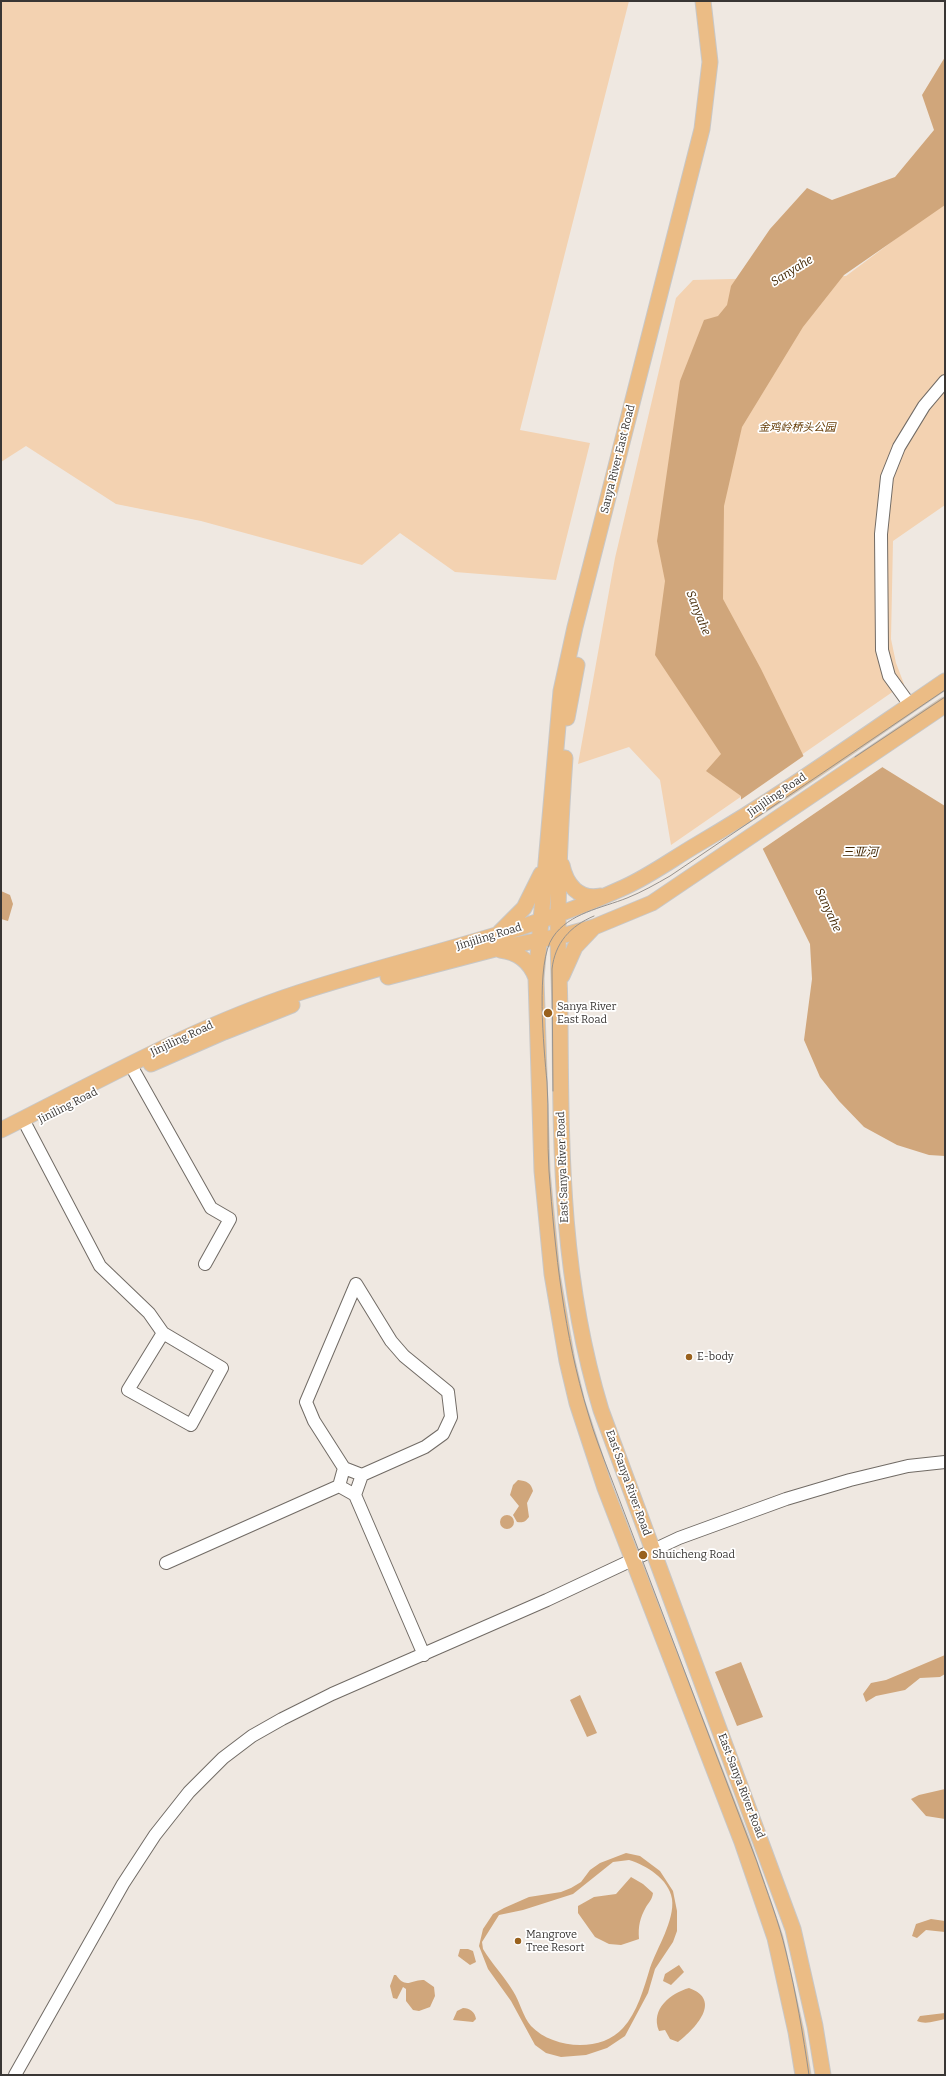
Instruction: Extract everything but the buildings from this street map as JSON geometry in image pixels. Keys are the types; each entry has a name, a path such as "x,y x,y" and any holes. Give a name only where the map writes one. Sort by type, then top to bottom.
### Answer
{"main road":[{"name":"Sanya River East Road","path":"558,915 554,852 561,691 577,619 702,129 710,62 703,1"},
{"name":"Sanya River East Road","path":"540,921 554,852 567,720 580,643 712,132 719,59 712,1"},
{"name":"Jinjiling Road","path":"134,1071 224,1032 312,997 494,943 540,921 607,895 653,873 728,828 945,681"},
{"name":"Jinjiling Road","path":"1,1130 175,1041 236,1014 299,992 494,943 539,941 558,937 594,927 652,903 738,843 945,704"},
{"path":"554,852 564,876 570,885 583,895 592,898 607,895"},
{"path":"536,978 533,970 522,958 494,943 524,908 536,889 554,852"},
{"name":"East Sanya River Road","path":"558,915 564,1210 573,1286 586,1353 599,1404 793,1929 815,2026 823,2075"},
{"name":"East Sanya River Road","path":"540,921 536,978 542,1171 552,1274 567,1361 577,1403 605,1488 742,1842 775,1938 796,2032 803,2075"},
{"path":"560,978 575,947 586,933 594,927"},
{"name":"Jiniling Road","path":"1,1141 134,1071"}],"street":[{"path":"910,705 889,676 882,650 880,551 887,477 899,446 924,406 945,381"},
{"path":"134,1071 211,1208 230,1219 205,1264"},
{"path":"27,1127 100,1266 149,1313 163,1333 222,1368 191,1425 128,1390 163,1333"},
{"path":"356,1284 391,1341 404,1356 448,1392 451,1417 443,1434 425,1447 362,1475 344,1468 314,1420 306,1402 356,1284"},
{"path":"15,2075 123,1884 155,1835 189,1792 223,1758 252,1736 332,1694 558,1595 652,1549 732,1518 843,1482 908,1466 945,1462"},
{"path":"339,1486 344,1468"},
{"path":"356,1495 362,1475"},
{"path":"339,1486 356,1495 424,1654"},
{"path":"166,1563 339,1486"}],"green space":[{"path":"1,1 629,1 520,430 590,443 556,580 455,572 400,533 362,565 201,521 116,504 26,446 1,462"},
{"name":"金鸡岭桥头公园","path":"945,202 945,505 893,541 891,639 896,663 904,684 671,845 660,780 629,747 578,764 615,558 676,298 693,280 846,276"}],"water":[{"path":"945,57 945,205 844,275 803,327 742,427 724,506 723,599 761,669 805,759 858,752 945,806 945,1156 929,1155 897,1145 864,1127 839,1101 820,1077 804,1040 812,979 810,944 741,805 741,796 706,771 721,754 655,655 665,581 657,541 680,381 704,320 718,316 727,305 731,286 770,229 807,188 832,200 895,177 934,130 922,95"},
{"path":"1,891 10,895 13,904 8,921 1,919"},
{"path":"518,1480 528,1483 533,1491 527,1503 529,1517 525,1521 521,1522 517,1522 513,1515 519,1506 510,1495 513,1485"},
{"path":"504,1515 510,1515 514,1519 514,1525 510,1529 504,1529 500,1525 500,1519"},
{"path":"945,1655 945,1674 940,1677 920,1678 905,1690 876,1696 866,1702 863,1694 871,1683 886,1680"},
{"path":"741,1662 763,1717 737,1726 715,1672"},
{"path":"580,1695 597,1733 587,1737 570,1700"},
{"path":"945,1789 945,1819 926,1816 911,1799 919,1795"},
{"path":"626,1853 640,1856 660,1871 673,1891 677,1911 677,1931 673,1942 655,1969 648,1993 625,2036 607,2048 586,2055 561,2057 546,2053 535,2045 511,2001 488,1969 479,1946 483,1929 493,1914 529,1897 561,1892 571,1888 581,1882 590,1870 600,1863","holes":["629,1860 649,1869 662,1879 670,1892 672,1899 671,1916 636,2008 623,2028 614,2036 602,2041 577,2045 552,2040 540,2034 528,2022 513,1991 483,1949 482,1942 499,1915 523,1910 573,1894 613,1862"]},
{"path":"631,1877 643,1884 653,1893 641,1919 639,1926 639,1939 621,1945 609,1944 595,1937 578,1913 578,1906 594,1897 616,1894"},
{"path":"931,1919 945,1921 945,1932 926,1930 917,1938 912,1936 916,1924"},
{"path":"460,1949 468,1949 473,1951 476,1962 470,1965 458,1956"},
{"path":"679,1965 684,1972 671,1985 663,1981 665,1974"},
{"path":"394,1975 406,1983 424,1980 434,1987 435,1996 430,2007 419,2011 413,2010 406,2001 406,1989 403,1987 397,1999 393,1998 390,1986"},
{"path":"689,1988 699,1993 704,2000 705,2007 703,2015 692,2030 678,2042 670,2039 665,2030 659,2031 657,2016 664,2003 669,1998 682,1990"},
{"path":"463,2008 473,2012 476,2019 473,2022 453,2020 457,2011"},
{"path":"945,2013 945,2019 927,2023 917,2021 920,2016"}],"pier":[{"path":"858,750 884,766 761,850 739,806 739,801 805,755 806,757"}],"tram line":[{"path":"809,2075 793,1983 776,1918 757,1862 598,1444 580,1384 562,1293 551,1201 548,1160 548,1093 544,1049 542,985 547,949 553,937 568,922 587,912 633,896 670,876 945,690"},
{"path":"855,757 945,697"},
{"path":"553,1091 552,969 556,951 560,943 571,930 585,920 594,916"}],"place":[{"name":"Sanya River East Road","path":"548,1013"},
{"name":"E-body","path":"689,1357"},
{"name":"Shuicheng Road","path":"643,1555"},
{"name":"Mangrove Tree Resort","path":"518,1941"}],"water label":[{"name":"Sanyahe","path":"792,271"},
{"name":"Sanyahe","path":"698,613"},
{"name":"三亚河","path":"860,853"},
{"name":"Sanyahe","path":"828,910"}]}
